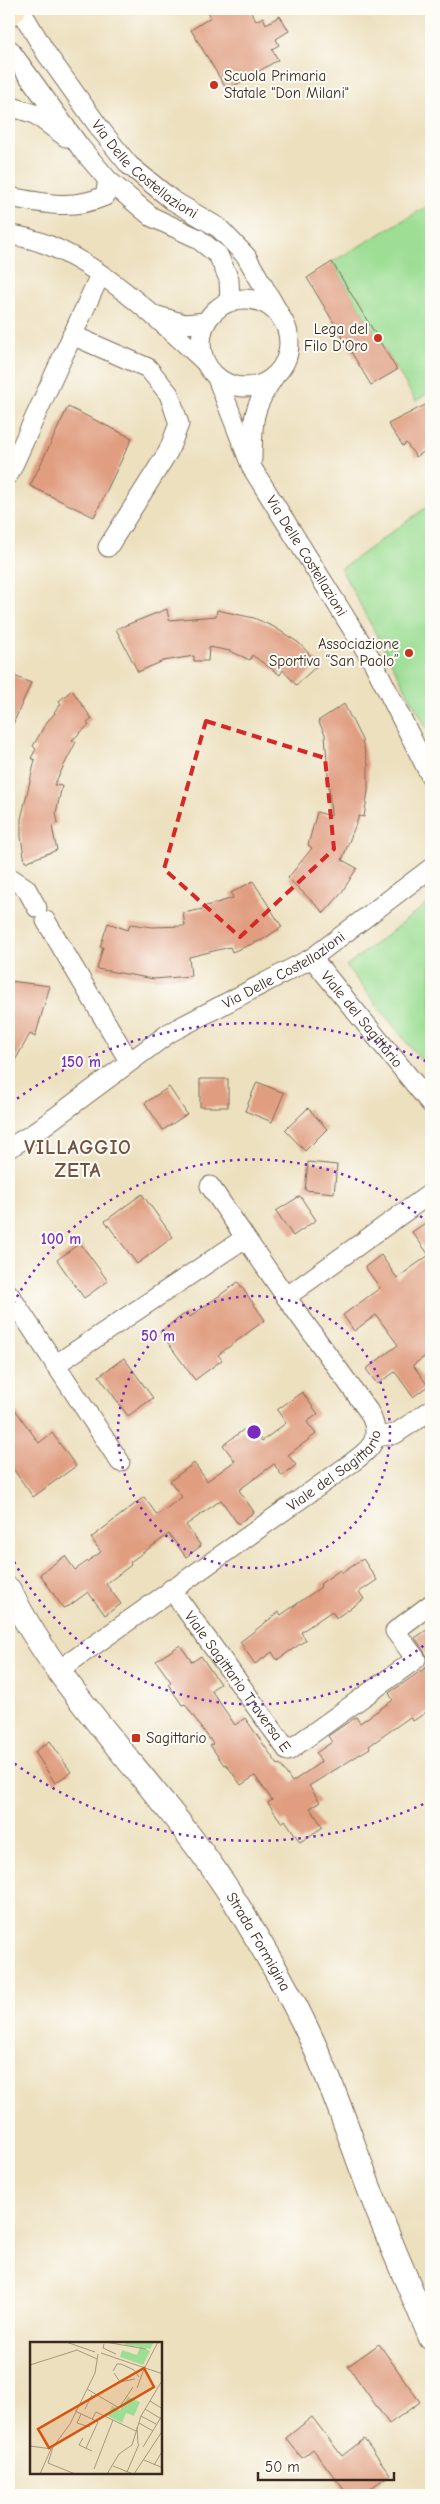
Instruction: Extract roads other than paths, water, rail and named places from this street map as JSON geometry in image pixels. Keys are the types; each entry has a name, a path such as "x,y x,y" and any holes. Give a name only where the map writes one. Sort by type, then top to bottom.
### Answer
{"main road":[{"path":"9,12 12,9"}],"street":[{"name":"Via Delle Costellazioni","path":"20,9 52,60 101,130 129,165 172,200 219,228 246,256 281,317"},
{"name":"Via Delle Costellazioni","path":"9,49 80,147 108,180 152,216 197,238 218,255 229,279 230,302"},
{"name":"Via Delle Costellazioni","path":"9,106 35,114 80,147"},
{"path":"9,198 68,206 93,202 105,196 108,180"},
{"path":"9,235 25,237 68,254 100,275 152,314 204,361 217,378 239,387 252,387 263,383 282,367"},
{"path":"9,474 100,275"},
{"path":"204,361 201,341 206,322 220,306 230,302 244,299 258,301 271,307 281,317 287,329 289,342 287,356 282,367 259,399 253,420 252,468"},
{"path":"152,314 185,324 206,322"},
{"path":"72,335 148,368 169,394 179,424 168,452 108,546"},
{"name":"Via Delle Costellazioni","path":"217,378 252,468 372,662 431,777"},
{"name":"Via Delle Costellazioni","path":"9,1148 34,1133 169,1033 312,958 431,868"},
{"path":"9,877 26,888 129,1061"},
{"name":"Viale del Sagittario","path":"312,958 431,1104"},
{"name":"Viale del Sagittario","path":"59,1670 364,1454 376,1438 376,1430 369,1412 286,1297 210,1186"},
{"path":"286,1297 431,1193"},
{"path":"55,1365 245,1238"},
{"path":"9,1294 120,1462"},
{"path":"376,1438 396,1434 431,1410"},
{"name":"Viale Sagittario Traversa E","path":"171,1589 288,1752 416,1659 395,1631 431,1604"},
{"name":"Strada Formigina","path":"9,1590 26,1624 59,1670 207,1861 235,1902 288,1992 323,2064 376,2207 431,2338"}],"place":[{"name":"Scuola Primaria Statale \"Don Milani\"","path":"214,85"},
{"name":"Lega del Filo D'Oro","path":"378,338"},
{"name":"Associazione Sportiva “San Paolo”","path":"409,653"},
{"name":"Sagittario","path":"136,1738"}],"district":[{"name":"VILLAGGIO ZETA","path":"78,1158"}]}
